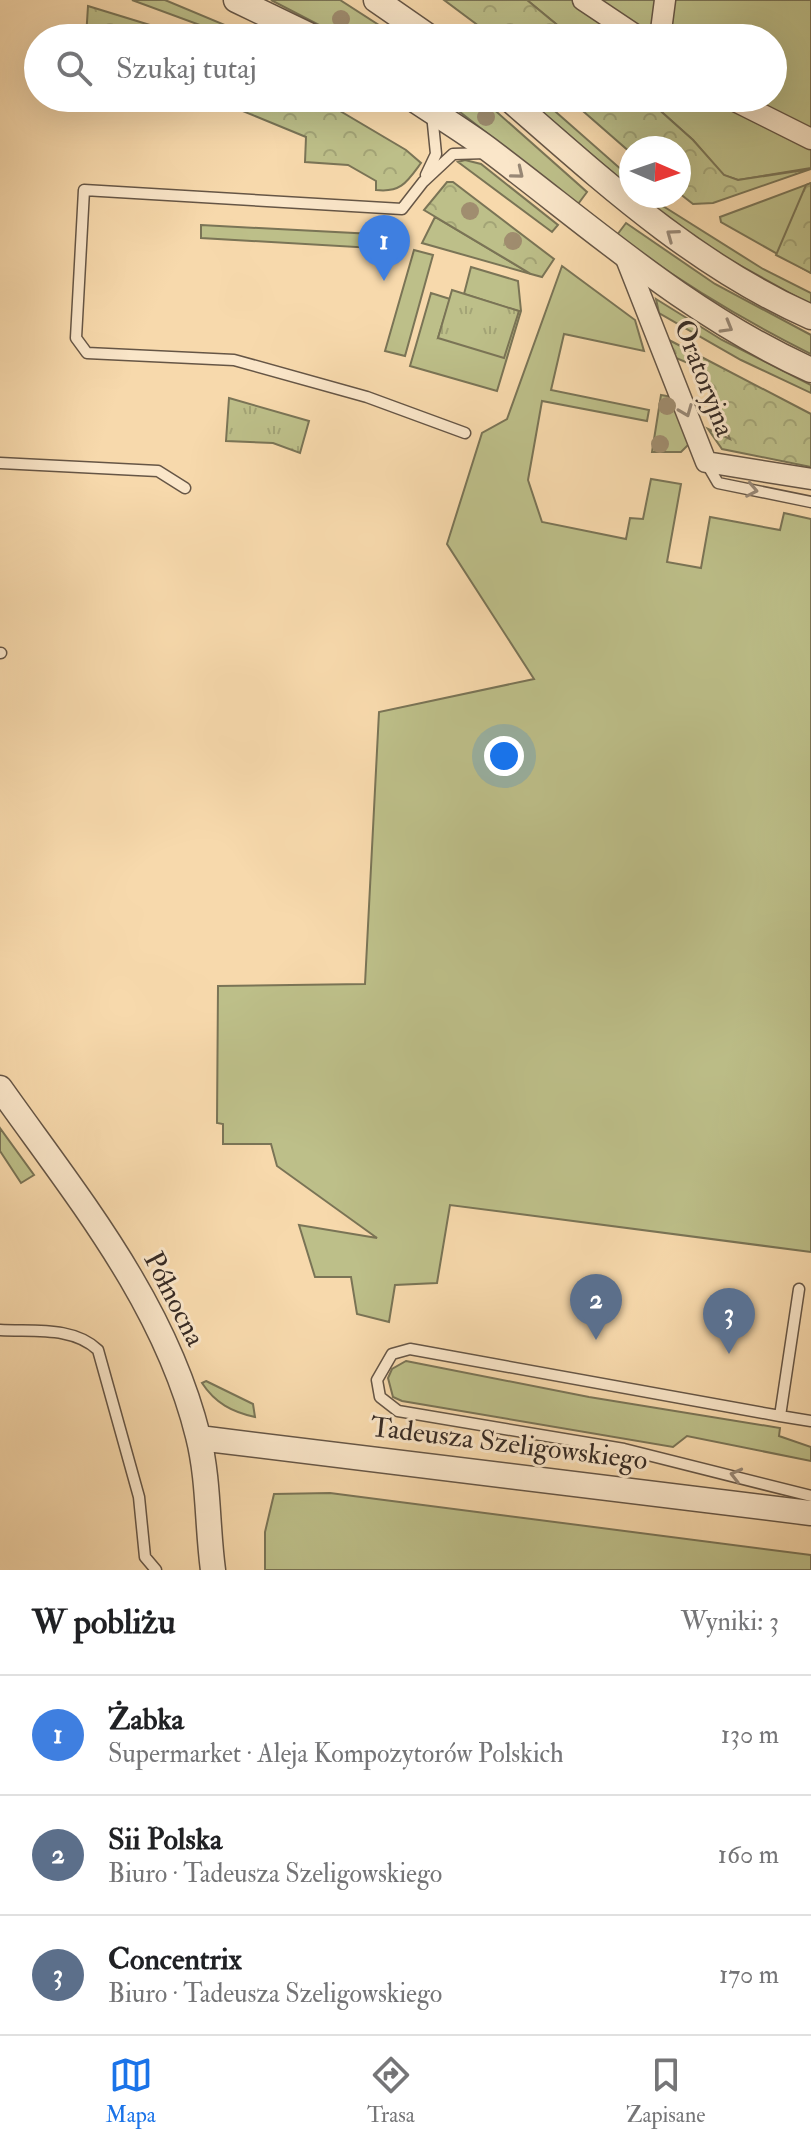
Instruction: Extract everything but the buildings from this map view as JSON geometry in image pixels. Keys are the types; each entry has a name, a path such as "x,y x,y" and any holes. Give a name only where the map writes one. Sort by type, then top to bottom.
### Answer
{"street":[{"path":"236,0 286,24"},
{"path":"376,0 411,24"},
{"path":"583,0 619,24"},
{"path":"662,24 665,0"},
{"path":"432,112 493,153 627,261 713,320 811,370"},
{"path":"525,112 668,233 723,270 811,317"},
{"path":"757,112 811,139"},
{"name":"Oratoryjna","path":"627,261 706,462 811,479"},
{"name":"Północna","path":"0,1088 142,1294 175,1363 199,1438 213,1570"},
{"name":"Tadeusza Szeligowskiego","path":"199,1438 811,1513"}],"lane":[{"path":"423,182 436,154 424,112"},
{"path":"465,433 367,397 234,360 87,353 76,338 84,190 402,209 423,182 453,154 493,153"},
{"path":"706,462 718,483 811,502"},
{"path":"0,463 158,471 185,488"},
{"path":"780,1416 799,1289"},
{"path":"0,1330 68,1333 85,1338 98,1350 139,1497 145,1557 156,1570"},
{"path":"811,1421 410,1349 392,1354 379,1372 376,1387 380,1397 398,1411 624,1449 811,1496"}],"green space":[{"path":"132,0 165,0 222,24 197,24"},
{"path":"271,0 340,0 377,24 317,24"},
{"path":"444,0 527,0 556,24 476,24"},
{"path":"527,0 811,0 811,168 738,180 723,175 691,136 662,112 787,112 787,24 556,24"},
{"path":"88,6 147,24 87,24"},
{"path":"245,112 342,112 406,150 421,163 398,188 376,190 376,181 348,165 305,162 306,137"},
{"path":"460,112 497,112 587,192 578,204"},
{"path":"542,112 556,112 619,167 619,178"},
{"path":"584,112 662,112 689,136 619,136 619,143"},
{"path":"691,138 724,175 738,180 811,169 713,203 693,204"},
{"path":"465,160 481,164 558,225 552,232 458,162"},
{"path":"447,182 453,182 554,259 542,277 531,274 424,210"},
{"path":"811,183 811,273 721,222 720,217"},
{"path":"811,183 811,273 776,255 806,185"},
{"path":"653,208 666,208 763,269 811,293 811,305 725,257"},
{"path":"435,217 531,274 422,243"},
{"path":"626,223 715,284 811,335 811,354 711,299 640,252 617,235"},
{"path":"201,225 373,234 373,248 201,238"},
{"path":"414,250 433,255 405,356 385,351"},
{"path":"562,266 635,320 644,351 564,334 551,390 649,410 647,421 542,401 528,480 542,522 626,539 630,518 643,519 651,479 681,484 667,562 701,568 710,517 780,530 784,513 811,519 811,1252 450,1205 437,1283 395,1285 389,1322 357,1314 351,1277 315,1277 299,1225 377,1238 277,1166 271,1144 223,1144 223,1124 217,1123 218,986 365,984 379,712 534,679 447,544 482,433 507,419"},
{"path":"471,267 518,281 521,311 497,391 410,366 431,293 450,299 438,338 518,311 464,294"},
{"path":"452,290 519,311 504,358 438,338"},
{"path":"656,299 722,340 811,385 811,393 741,360 659,313"},
{"path":"669,340 811,414 811,467 722,449 708,429 730,439 700,368 676,358"},
{"path":"661,395 672,397 690,443 681,452 652,452"},
{"path":"229,398 309,421 300,453 273,443 226,441"},
{"path":"0,1128 34,1175 21,1183 0,1151"},
{"path":"406,1361 589,1397 780,1428 779,1436 811,1447 811,1461 687,1436 673,1447 402,1401 393,1397 388,1378 392,1369"},
{"path":"206,1381 253,1404 255,1417 218,1401 202,1383"},
{"path":"330,1493 811,1555 811,1570 265,1570 265,1532 274,1494"}],"place":[{"name":"Żabka","path":"384,281"},
{"name":"Sii Polska","path":"596,1340"},
{"name":"Concentrix","path":"729,1354"}]}
